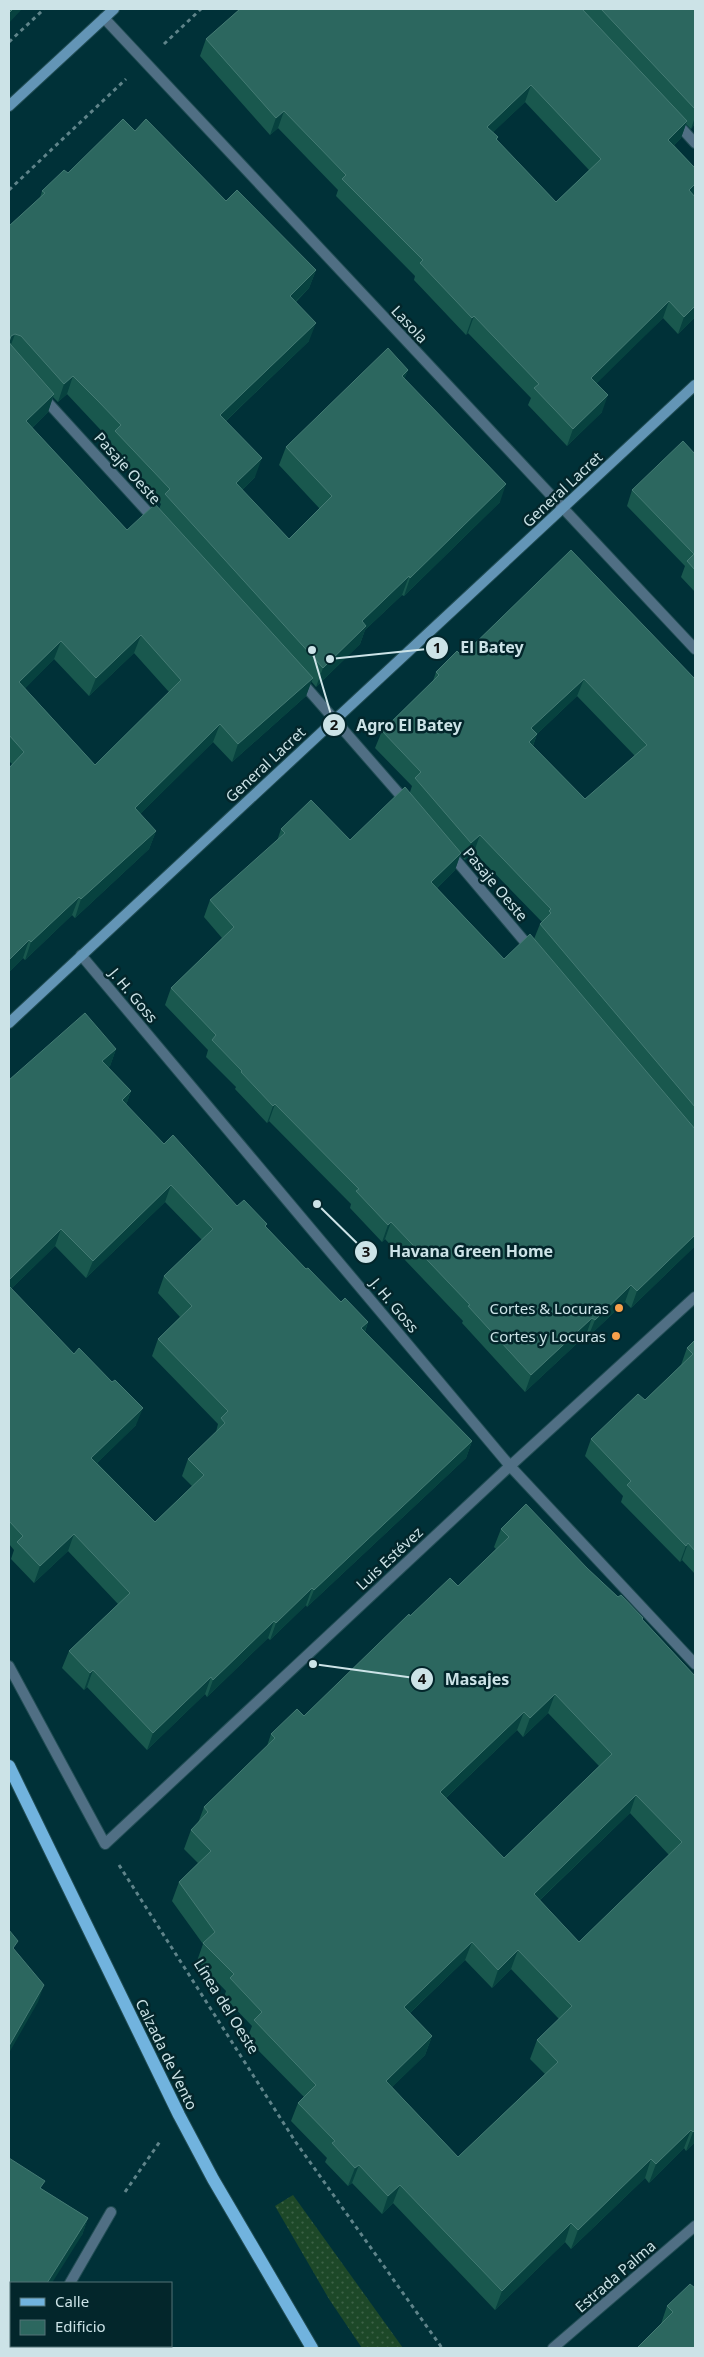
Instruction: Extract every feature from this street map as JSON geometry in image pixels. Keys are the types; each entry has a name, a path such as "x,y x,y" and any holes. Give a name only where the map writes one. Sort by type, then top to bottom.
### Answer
{"main road":[{"path":"9,106 114,9"},
{"name":"General Lacret","path":"9,1023 695,385"},
{"name":"Calzada de Vento","path":"9,1766 179,2115 213,2179 312,2348"}],"street":[{"name":"Lasola","path":"104,18 695,649"},
{"path":"669,114 695,143"},
{"name":"Pasaje Oeste","path":"35,388 162,528"},
{"path":"289,668 336,719 413,810"},
{"name":"Pasaje Oeste","path":"445,847 541,961"},
{"name":"J. H. Goss","path":"81,956 510,1466 695,1664"},
{"name":"Luis Estévez","path":"105,1844 510,1466 695,1297"},
{"path":"9,1666 105,1844"},
{"path":"71,2282 111,2212"},
{"name":"Estrada Palma","path":"553,2348 695,2226"}],"path":[{"path":"9,42 44,9"},
{"path":"9,190 200,9"},
{"name":"Línea del Oeste","path":"105,1844 295,2142 442,2348"},
{"path":"111,2212 179,2115"}],"green space":[{"path":"293,2195 403,2348 362,2348 329,2299 275,2206"}],"building":[{"path":"240,9 582,9 687,121 668,140 695,168 695,184 689,190 695,197 695,306 684,317 669,301 591,378 608,395 573,429 534,388 539,384 474,316 472,318 420,263 423,260 342,179 346,175 284,111 276,118 206,39","holes":["531,85 601,159 556,202 496,139 498,137 487,127"]},
{"path":"601,9 695,9 695,109"},
{"path":"123,119 135,131 146,119 226,201 237,190 316,270 290,296 316,323 220,415 262,458 236,483 289,539 332,496 286,447 388,348 408,370 402,376 506,484 410,578 409,576 362,621 366,626 323,668 165,494 170,489 115,431 121,425 73,376 64,384 21,336 15,334 11,336 9,342 9,226 45,193 42,191 64,170 68,173"},
{"path":"9,342 54,394 26,421 127,530 155,504 313,678 238,744 220,724 135,808 156,831 81,899 79,897 31,942 29,940 9,960 9,768 24,752 9,735","holes":["141,635 181,680 95,765 19,682 61,641 96,678"]},
{"path":"683,441 695,454 695,570 687,561 694,554 632,490"},
{"path":"571,550 695,679 695,1107 540,924 551,913 549,911 551,909 480,835 471,843 415,778 421,772 382,731 439,675 436,672 457,651 462,656","holes":["584,679 647,745 585,799 529,742 537,734 531,728"]},
{"path":"405,787 461,853 431,882 504,959 530,934 695,1129 695,1235 637,1291 631,1285 595,1320 592,1318 531,1375 468,1306 470,1305 391,1222 388,1225 356,1191 359,1189 275,1104 273,1106 241,1072 212,1040 216,1035 171,988 234,927 210,900 285,833 281,829 311,800 350,840"},
{"path":"85,1013 116,1049 102,1061 131,1091 122,1100 164,1144 173,1135 237,1206 244,1200 267,1224 265,1226 306,1269 308,1268 341,1302 345,1298 368,1322 361,1328 472,1441 314,1590 312,1588 276,1623 274,1621 213,1680 211,1677 153,1733 93,1670 90,1673 69,1651 130,1593 74,1534 40,1566 17,1542 23,1536 9,1521 9,1286 74,1354 79,1348 112,1382 115,1380 143,1408 91,1458 155,1522 204,1475 188,1459 225,1423 221,1418 228,1411 158,1339 192,1306 164,1276 213,1229 171,1185 93,1261 61,1229 9,1280 9,1080"},
{"path":"695,1340 695,1551 688,1543 686,1546 627,1485 631,1481 591,1439 638,1394 645,1400 693,1354 687,1348"},
{"path":"526,1504 587,1568 618,1597 621,1595 695,1676 695,2130 693,2132 691,2130 656,2164 651,2159 578,2230 571,2223 502,2291 400,2185 388,2196 359,2165 355,2168 332,2143 335,2141 298,2103 316,2085 254,2020 262,2012 230,1978 234,1974 203,1943 215,1932 179,1882 211,1851 191,1830 208,1812 204,1807 275,1738 271,1734 297,1709 304,1716 409,1614 410,1616 450,1578 458,1586 509,1537 501,1529","holes":["555,1694 612,1754 504,1858 440,1792 524,1712 530,1718","636,1795 682,1842 579,1942 534,1894","472,1942 498,1970 518,1950 572,2006 537,2040 558,2062 458,2157 386,2081 432,2036 404,2007"]},
{"path":"9,1930 18,1941 13,1948 44,1985 9,2046"},
{"path":"9,2158 45,2181 40,2188 88,2218 48,2282 10,2282 9,2329"},
{"path":"690,2284 695,2288 695,2348 637,2348 673,2312 667,2306"},
{"path":"39,2347 119,2348 41,2348"}],"place":[{"name":"Agro El Batey","path":"312,650"},
{"name":"El Batey","path":"330,659"},
{"name":"Havana Green Home","path":"317,1204"},
{"name":"Cortes & Locuras","path":"619,1308"},
{"name":"Cortes y Locuras","path":"616,1336"},
{"name":"Masajes","path":"313,1664"}]}
